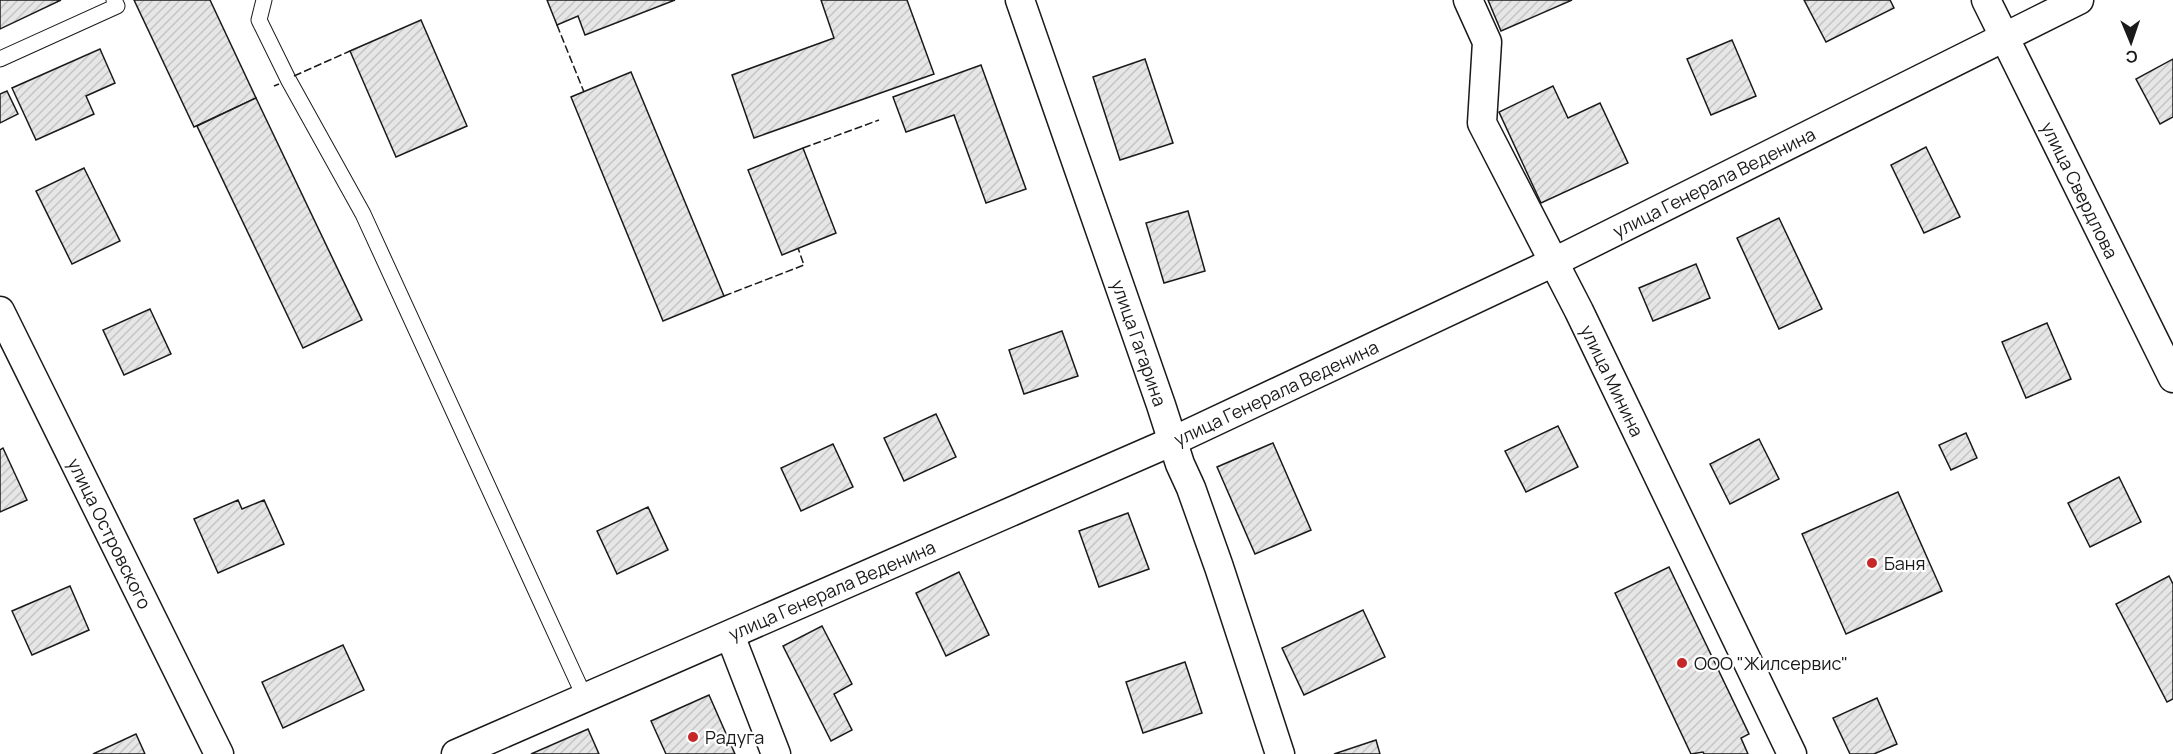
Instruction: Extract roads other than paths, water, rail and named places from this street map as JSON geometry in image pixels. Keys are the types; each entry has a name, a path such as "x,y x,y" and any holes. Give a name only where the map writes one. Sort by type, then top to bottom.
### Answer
{"street":[{"name":"улица Гагарина","path":"1020,0 1180,464 1219,567 1280,754"},
{"name":"улица Минина","path":"1468,0 1487,42 1482,123 1554,262 1792,754"},
{"name":"улица Свердлова","path":"1986,0 2173,378"},
{"name":"улица Генерала Веденина","path":"456,754 1173,441 1554,262 2079,0"},
{"name":"улица Островского","path":"0,311 219,754"},
{"path":"730,635 776,754"}],"lane":[{"path":"0,59 117,6 114,0"},
{"path":"264,0 259,20 288,80 363,214 585,698"}],"place":[{"name":"Баня","path":"1872,563"},
{"name":"ООО \"Жилсервис\"","path":"1682,663"},
{"name":"Радуга","path":"693,737"}]}
